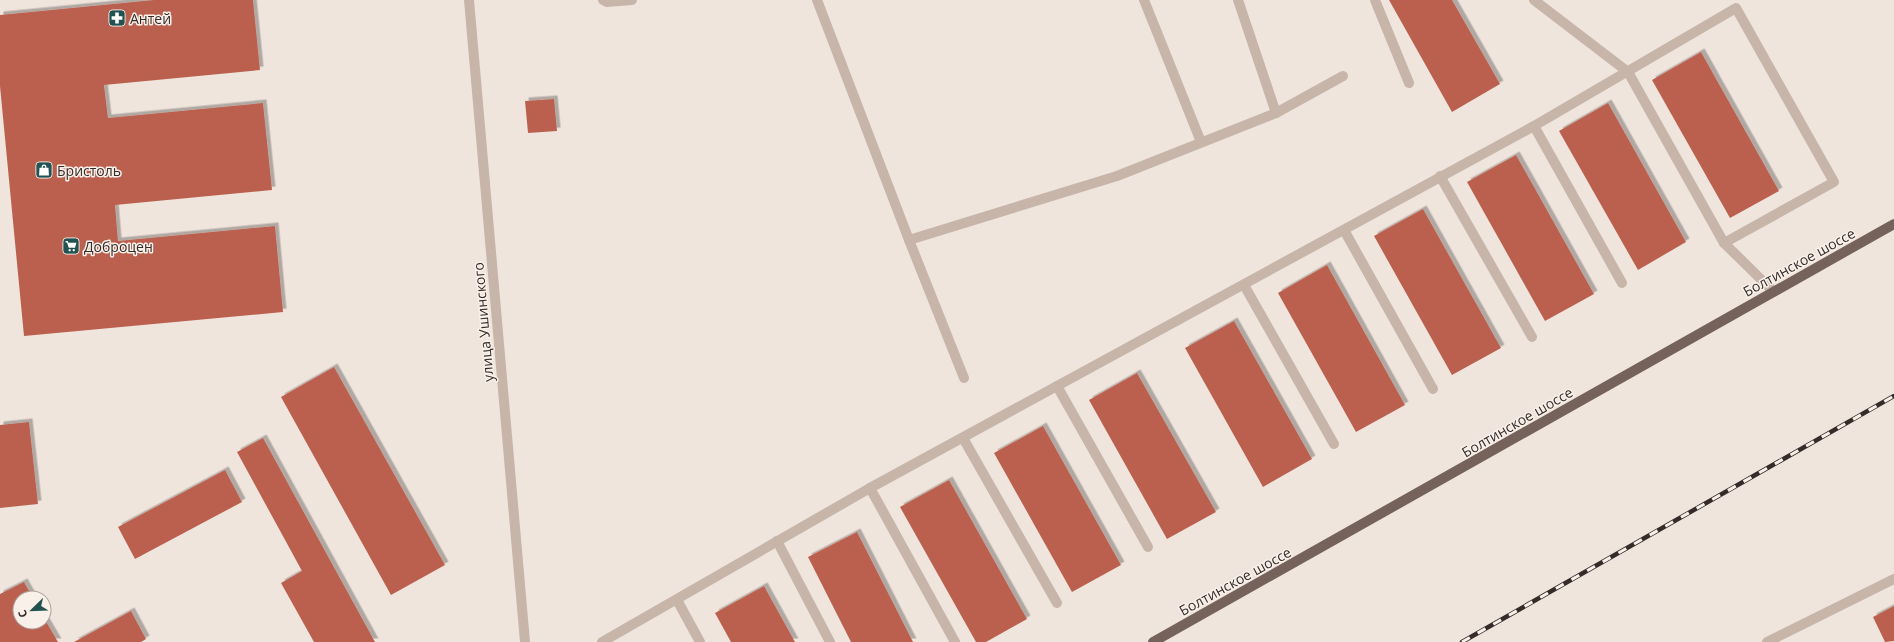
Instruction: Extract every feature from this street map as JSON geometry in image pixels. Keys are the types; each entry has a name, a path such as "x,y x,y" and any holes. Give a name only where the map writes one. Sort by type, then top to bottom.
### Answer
{"main road":[{"name":"Болтинское шоссе","path":"1153,642 1894,224"}],"street":[{"name":"улица Ушинского","path":"468,0 525,642"},
{"path":"606,1 632,0"},
{"path":"817,0 909,240 964,378"},
{"path":"1144,0 1201,142"},
{"path":"1238,0 1276,113"},
{"path":"1375,0 1409,83"},
{"path":"1534,0 1628,72 1724,243 1774,292"},
{"path":"602,642 677,600 777,540 870,488 1534,126 1736,8 1834,182 1724,243"},
{"path":"909,240 1117,176 1276,113 1343,76"},
{"path":"1534,126 1622,283"},
{"path":"1440,176 1532,337"},
{"path":"1344,230 1433,389"},
{"path":"1244,285 1334,444"},
{"path":"1056,386 1148,547"},
{"path":"963,438 1057,603"},
{"path":"870,488 956,642"},
{"path":"777,540 830,642"},
{"path":"1767,642 1894,579"},
{"path":"677,600 700,642"}],"building":[{"path":"154,0 253,0 260,70 104,85 108,118 263,103 272,190 115,205 118,241 275,226 283,312 24,336 0,86 0,15"},
{"path":"1389,0 1452,0 1500,84 1452,112"},
{"path":"1701,52 1779,191 1730,218 1652,80"},
{"path":"554,99 557,131 528,133 525,101"},
{"path":"1608,103 1686,242 1638,270 1559,131"},
{"path":"1516,155 1594,294 1545,321 1467,182"},
{"path":"1423,209 1501,348 1452,375 1374,236"},
{"path":"1327,265 1405,405 1356,432 1278,293"},
{"path":"1234,321 1312,459 1263,487 1185,348"},
{"path":"334,367 445,565 391,595 281,397"},
{"path":"1137,373 1216,512 1167,539 1089,400"},
{"path":"29,422 38,504 0,508 0,425"},
{"path":"1043,426 1121,565 1072,592 994,453"},
{"path":"263,438 375,642 314,642 281,583 302,571 237,452"},
{"path":"225,470 242,502 135,559 118,527"},
{"path":"949,480 1027,619 986,642 976,642 900,507"},
{"path":"857,532 913,642 851,642 808,557"},
{"path":"24,582 28,590 12,590 12,630 51,630 58,642 0,642 0,594"},
{"path":"764,586 795,642 731,642 715,613"},
{"path":"1894,606 1894,641 1885,642 1873,617"},
{"path":"131,611 146,639 141,642 74,642"}],"railway":[{"path":"1462,642 1894,396"}],"place":[{"name":"Антей","path":"117,18"},
{"name":"Бристоль","path":"44,170"},
{"name":"Доброцен","path":"71,246"}]}
